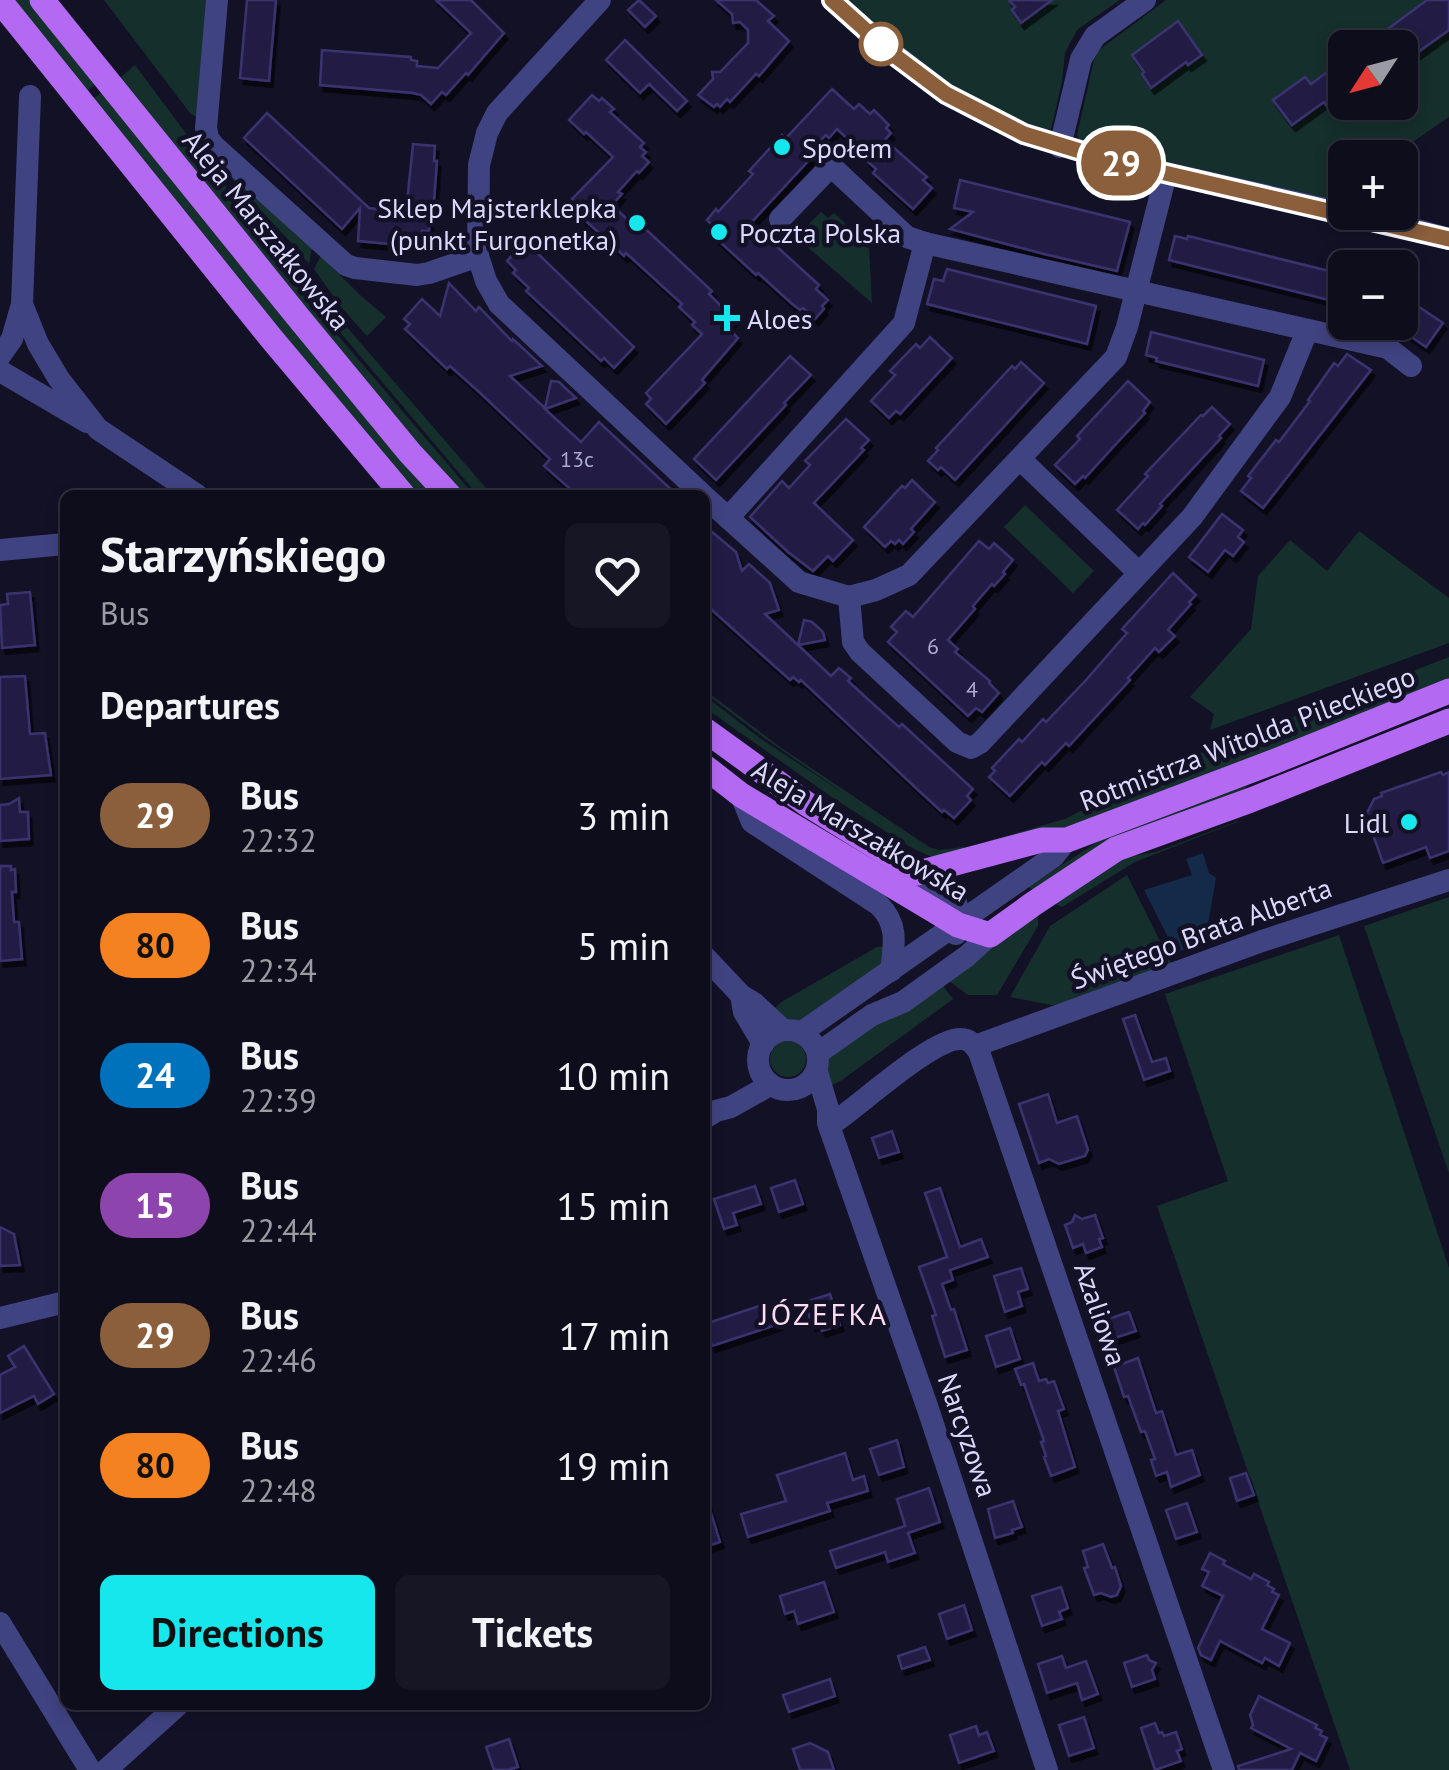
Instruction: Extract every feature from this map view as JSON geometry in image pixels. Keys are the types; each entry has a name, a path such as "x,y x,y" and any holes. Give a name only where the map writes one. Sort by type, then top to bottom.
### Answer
{"main road":[{"name":"Aleja Marszałkowska","path":"42,0 310,332 444,490"},
{"path":"0,1 399,490"},
{"name":"Rotmistrza Witolda Pileckiego","path":"918,873 1042,840 1067,840 1449,691"},
{"name":"Rotmistrza Witolda Pileckiego","path":"990,935 1116,849 1251,800 1449,720"},
{"name":"Aleja Marszałkowska","path":"710,734 807,804 918,873"},
{"name":"Aleja Marszałkowska","path":"710,771 741,795 958,925 990,935"}],"street":[{"path":"217,0 206,128 214,146 338,258 355,268 429,274 478,256"},
{"path":"600,0 497,113 486,133 479,166 478,256 486,282 499,304 698,490"},
{"path":"832,0 890,52 946,94 1006,126 1060,147 1449,239"},
{"path":"1060,147 1080,58 1095,36 1145,0"},
{"path":"0,356 12,339 22,304 30,96"},
{"path":"780,219 831,166 907,237 1388,348 1411,366"},
{"path":"710,502 799,582 849,597 909,575 1116,358 1166,174"},
{"path":"728,518 904,323 925,243"},
{"path":"22,304 38,344 98,429"},
{"path":"849,597 854,642 860,652 957,742 971,748 980,743 1192,516 1270,411 1288,380 1307,331"},
{"path":"0,371 190,490"},
{"path":"1020,459 1139,573"},
{"path":"0,550 60,544"},
{"path":"741,795 752,822 887,914 895,932 892,971"},
{"name":"Rotmistrza Witolda Pileckiego","path":"792,1031 892,971 1053,857 1067,840"},
{"path":"872,1015 892,988 946,950 956,934 955,897 918,873"},
{"name":"Świętego Brata Alberta","path":"975,1046 1262,941 1449,880"},
{"name":"Rotmistrza Witolda Pileckiego","path":"818,1062 872,1015 903,1002 990,935"},
{"path":"710,962 740,995 812,1041 818,1062 811,1081 710,1114"},
{"path":"740,995 760,1052 759,1069 781,1088"},
{"path":"710,1114 771,1035 792,1031"},
{"path":"828,1123 852,1112 886,1081 946,1042 964,1039 975,1046"},
{"name":"Azaliowa","path":"975,1046 983,1060 1224,1770"},
{"name":"Narcyzowa","path":"818,1062 828,1123 928,1409 1047,1770"},
{"name":"Narcyzowa","path":"781,1088 828,1123"},
{"path":"0,1318 60,1303"},
{"path":"0,1623 90,1770"},
{"path":"106,1770 172,1710"}],"green space":[{"path":"10,0 30,0 97,83 85,93"},
{"path":"104,0 210,0 200,120 190,113"},
{"path":"848,0 1120,0 1078,29 1071,41 1065,53 1051,129 1046,130 991,109 965,94"},
{"path":"1166,0 1449,0 1449,117 1416,140 1328,140 1328,199 1079,140 1099,50"},
{"path":"135,65 329,325 470,490 457,490 357,375 120,78"},
{"path":"104,91 431,490 410,490 90,101"},
{"path":"220,163 312,248 309,264 241,189"},
{"path":"229,184 289,247 333,311 488,490 473,490 340,332"},
{"path":"821,212 828,218 834,213 869,246 872,303 796,237"},
{"path":"321,256 386,317 367,336 314,269"},
{"path":"1025,505 1094,571 1073,593 1004,527"},
{"path":"1359,531 1449,598 1449,643 1210,730 1214,714 1190,697 1251,629 1258,576 1290,540 1327,571"},
{"path":"1449,657 1449,679 1381,710 1077,824 990,847 988,841 1065,819 1174,763"},
{"path":"710,694 780,747 929,847 964,847 966,855 932,857 912,848 710,712 710,700 761,739 842,792 763,737"},
{"path":"1255,778 1242,791 1035,891 1028,887 1102,839"},
{"path":"1240,821 1135,862 1062,907 1050,902 1103,868 1130,856 1156,852"},
{"path":"1127,875 1173,967 1062,1007 1010,997 1050,926"},
{"path":"1449,897 1449,1173 1364,926"},
{"path":"1035,914 1038,926 997,995 968,995 949,981"},
{"path":"1339,935 1449,1268 1449,1770 1350,1770 1157,1206 1228,1181 1165,994"},
{"path":"887,946 882,963 873,973 799,1021 770,1012 877,947"},
{"path":"943,986 953,999 826,1088 828,1061 836,1046"},
{"path":"788,1041 801,1046 806,1059 801,1072 788,1077 775,1072 770,1059 775,1046"}],"water":[{"path":"1203,853 1209,873 1216,878 1205,941 1176,953 1144,890 1192,875 1186,859"}],"building":[{"path":"247,0 276,0 269,81 240,78"},
{"path":"436,0 471,0 504,33 446,95 442,92 431,104 413,93 320,85 322,50 411,57 417,66 438,68 471,33"},
{"path":"639,0 656,16 645,27 628,10"},
{"path":"716,0 756,0 774,16 768,21 789,41 759,76 756,74 730,102 727,99 720,107 698,95 713,79 712,72 720,72 748,43 748,30 740,22 733,23 732,14"},
{"path":"1009,0 1052,0 1021,23"},
{"path":"1427,0 1449,0 1449,30 1418,52 1418,30 1386,30"},
{"path":"1178,21 1202,55 1151,88 1132,55"},
{"path":"625,40 687,101 677,111 649,84 640,93 606,60"},
{"path":"1328,72 1328,108 1324,102 1292,125 1273,100 1305,77 1311,84"},
{"path":"832,89 854,109 859,104 870,114 874,110 889,125 886,128 891,133 885,140 927,177 923,180 932,188 913,209 873,173 876,169 868,158 837,129 808,154 812,157 751,223 819,285 816,289 828,300 815,319 756,275 708,231 713,226 707,220 753,174 749,171 782,135 785,139"},
{"path":"592,95 614,109 610,112 644,143 640,147 646,152 642,156 649,162 618,192 622,194 612,205 632,224 636,220 712,291 709,294 734,319 727,327 738,338 702,380 705,383 666,424 646,404 651,399 646,393 702,334 679,307 682,304 577,213 582,208 572,199 613,157 569,120"},
{"path":"267,113 369,208 406,212 413,144 435,146 434,201 429,231 422,231 421,247 358,241 360,208 342,229 244,138"},
{"path":"960,180 1130,222 1117,271 950,229 973,212 954,208"},
{"path":"1175,236 1188,236 1328,271 1328,300 1169,260"},
{"path":"525,241 634,347 614,368 604,358 601,361 526,291 529,288 513,273 516,270 507,261"},
{"path":"947,269 1096,306 1087,344 927,304 934,279 943,281"},
{"path":"449,283 542,366 510,376 545,408 551,381 559,382 576,398 545,409 581,442 599,422 672,490 571,490 544,466 550,459 405,329 410,324 404,319 422,299 440,316"},
{"path":"1418,306 1443,323 1426,347 1416,340"},
{"path":"1151,332 1264,360 1258,386 1156,361 1157,358 1146,355"},
{"path":"930,337 952,358 900,414 896,411 889,418 871,401 895,375 890,371 916,344 920,348"},
{"path":"1347,354 1371,370 1263,508 1241,491 1251,478 1248,476 1276,440 1279,442 1334,363 1338,366"},
{"path":"790,356 811,375 716,480 694,459"},
{"path":"1021,362 1044,383 955,480 941,467 938,470 928,461 936,448 1012,366 1015,369"},
{"path":"1128,381 1150,402 1145,413 1075,484 1055,465"},
{"path":"1212,407 1230,424 1138,529 1117,510 1148,476 1145,474"},
{"path":"846,419 869,440 814,503 853,540 833,561 828,556 813,571 750,517 782,481 789,488 810,465 805,461"},
{"path":"912,480 935,502 903,544 891,541 885,547 864,527"},
{"path":"1222,514 1243,530 1238,537 1244,542 1233,556 1225,550 1208,572 1189,557"},
{"path":"710,530 736,552 742,571 749,564 770,583 779,610 765,614 831,676 839,668 899,727 902,724 973,789 967,796 971,800 954,818 942,812 801,680 790,680 710,608"},
{"path":"979,541 989,549 994,543 1013,560 948,640 958,649 955,652 999,693 982,712 976,708 968,716 888,642 897,632 891,627 906,611 913,617"},
{"path":"1173,573 1196,595 1168,630 1175,636 1159,652 1155,648 1069,746 1066,743 1045,765 1042,762 1010,796 989,777 995,771 992,768 1019,739 1022,742 1043,719 1046,722 1086,680 1127,633 1122,629"},
{"path":"30,592 35,645 2,648 0,605 8,604 7,594"},
{"path":"804,620 823,632 825,640 798,645"},
{"path":"25,676 30,734 45,733 51,775 0,779 0,677"},
{"name":"Lidl","path":"1449,772 1449,851 1430,858 1426,847 1383,863 1366,815 1374,799"},
{"path":"19,798 20,812 28,812 29,839 0,841 0,805"},
{"path":"0,866 15,869 14,922 19,922 22,959 0,961"},
{"path":"1135,1015 1152,1062 1166,1058 1170,1071 1144,1080 1123,1019"},
{"path":"1048,1094 1057,1123 1077,1116 1088,1150 1085,1156 1059,1164 1049,1159 1039,1163 1019,1104"},
{"path":"892,1131 899,1152 879,1158 872,1138"},
{"path":"795,1180 803,1204 779,1212 771,1188"},
{"path":"755,1186 761,1204 733,1213 737,1225 724,1229 714,1199"},
{"path":"940,1188 960,1247 981,1239 988,1257 950,1270 953,1280 942,1284 967,1350 945,1357 932,1316 936,1315 919,1267 947,1257 925,1193"},
{"path":"1075,1215 1082,1219 1095,1215 1102,1247 1086,1253 1083,1244 1073,1248 1065,1225"},
{"path":"0,1227 14,1234 20,1265 0,1266"},
{"path":"1021,1268 1028,1289 1018,1292 1022,1306 1005,1312 994,1276"},
{"path":"830,1294 840,1325 822,1331 819,1322 812,1325 805,1302"},
{"path":"762,1305 764,1312 774,1309 779,1324 712,1346 710,1322"},
{"path":"1129,1312 1136,1331 1112,1339 1105,1320"},
{"path":"1010,1328 1020,1359 996,1367 986,1336"},
{"path":"24,1346 54,1394 38,1404 34,1396 0,1413 0,1375 15,1367 8,1356"},
{"path":"1138,1358 1156,1413 1162,1411 1176,1455 1192,1450 1200,1475 1171,1487 1167,1472 1156,1476 1151,1460 1155,1459 1145,1431 1141,1432 1128,1396 1124,1397 1114,1367"},
{"path":"1033,1363 1039,1381 1054,1381 1064,1409 1058,1411 1075,1467 1051,1476 1041,1442 1044,1441 1015,1369"},
{"path":"897,1440 904,1467 879,1475 870,1449"},
{"path":"845,1453 853,1480 864,1476 868,1491 827,1503 830,1511 748,1537 741,1514 786,1501 777,1475"},
{"path":"1246,1473 1254,1495 1237,1501 1230,1478"},
{"path":"929,1488 940,1522 908,1533 915,1553 888,1562 885,1552 836,1568 830,1551 905,1526 897,1499"},
{"path":"1013,1501 1022,1527 995,1538 988,1509"},
{"path":"1187,1503 1197,1532 1176,1539 1166,1510"},
{"path":"710,1510 720,1542 710,1545"},
{"path":"1103,1544 1121,1586 1117,1595 1111,1597 1094,1595 1084,1568 1088,1567 1083,1551"},
{"path":"1210,1553 1251,1579 1254,1574 1269,1582 1272,1592 1279,1595 1262,1629 1290,1643 1279,1666 1265,1658 1262,1663 1220,1641 1211,1660 1201,1655 1198,1648 1223,1596 1202,1586 1209,1572 1202,1569"},
{"path":"824,1582 834,1612 798,1624 794,1611 785,1614 780,1596"},
{"path":"1061,1587 1068,1608 1059,1612 1062,1619 1042,1626 1032,1596"},
{"path":"964,1605 972,1630 947,1639 939,1614"},
{"path":"925,1647 930,1660 902,1669 898,1656"},
{"path":"1147,1655 1156,1663 1152,1670 1155,1679 1132,1687 1124,1663"},
{"path":"1062,1656 1066,1668 1086,1661 1098,1694 1082,1700 1077,1683 1047,1693 1038,1664"},
{"path":"830,1679 835,1696 789,1712 783,1695"},
{"path":"1259,1696 1317,1725 1315,1728 1322,1731 1320,1735 1327,1738 1316,1761 1300,1753 1292,1770 1239,1770 1238,1766 1291,1749 1251,1728 1250,1715"},
{"path":"1084,1717 1094,1748 1069,1756 1059,1725"},
{"path":"1155,1723 1164,1736 1176,1732 1182,1749 1177,1751 1181,1761 1155,1770 1141,1728"},
{"path":"976,1726 979,1735 987,1732 994,1751 959,1763 950,1735"},
{"path":"509,1739 518,1767 494,1770 486,1747"},
{"path":"810,1743 828,1752 834,1770 800,1770 793,1749"}],"bus line":[{"name":"29","path":"832,0 890,52 946,94 1024,134 1113,161 1449,239"}],"place":[{"name":"Społem","path":"782,147"},
{"name":"Sklep Majsterklepka (punkt Furgonetka)","path":"637,223"},
{"name":"Poczta Polska","path":"719,232"},
{"name":"Aloes","path":"727,318"},
{"name":"Lidl","path":"1409,822"}],"district":[{"name":"JÓZEFKA","path":"824,1313"}]}
